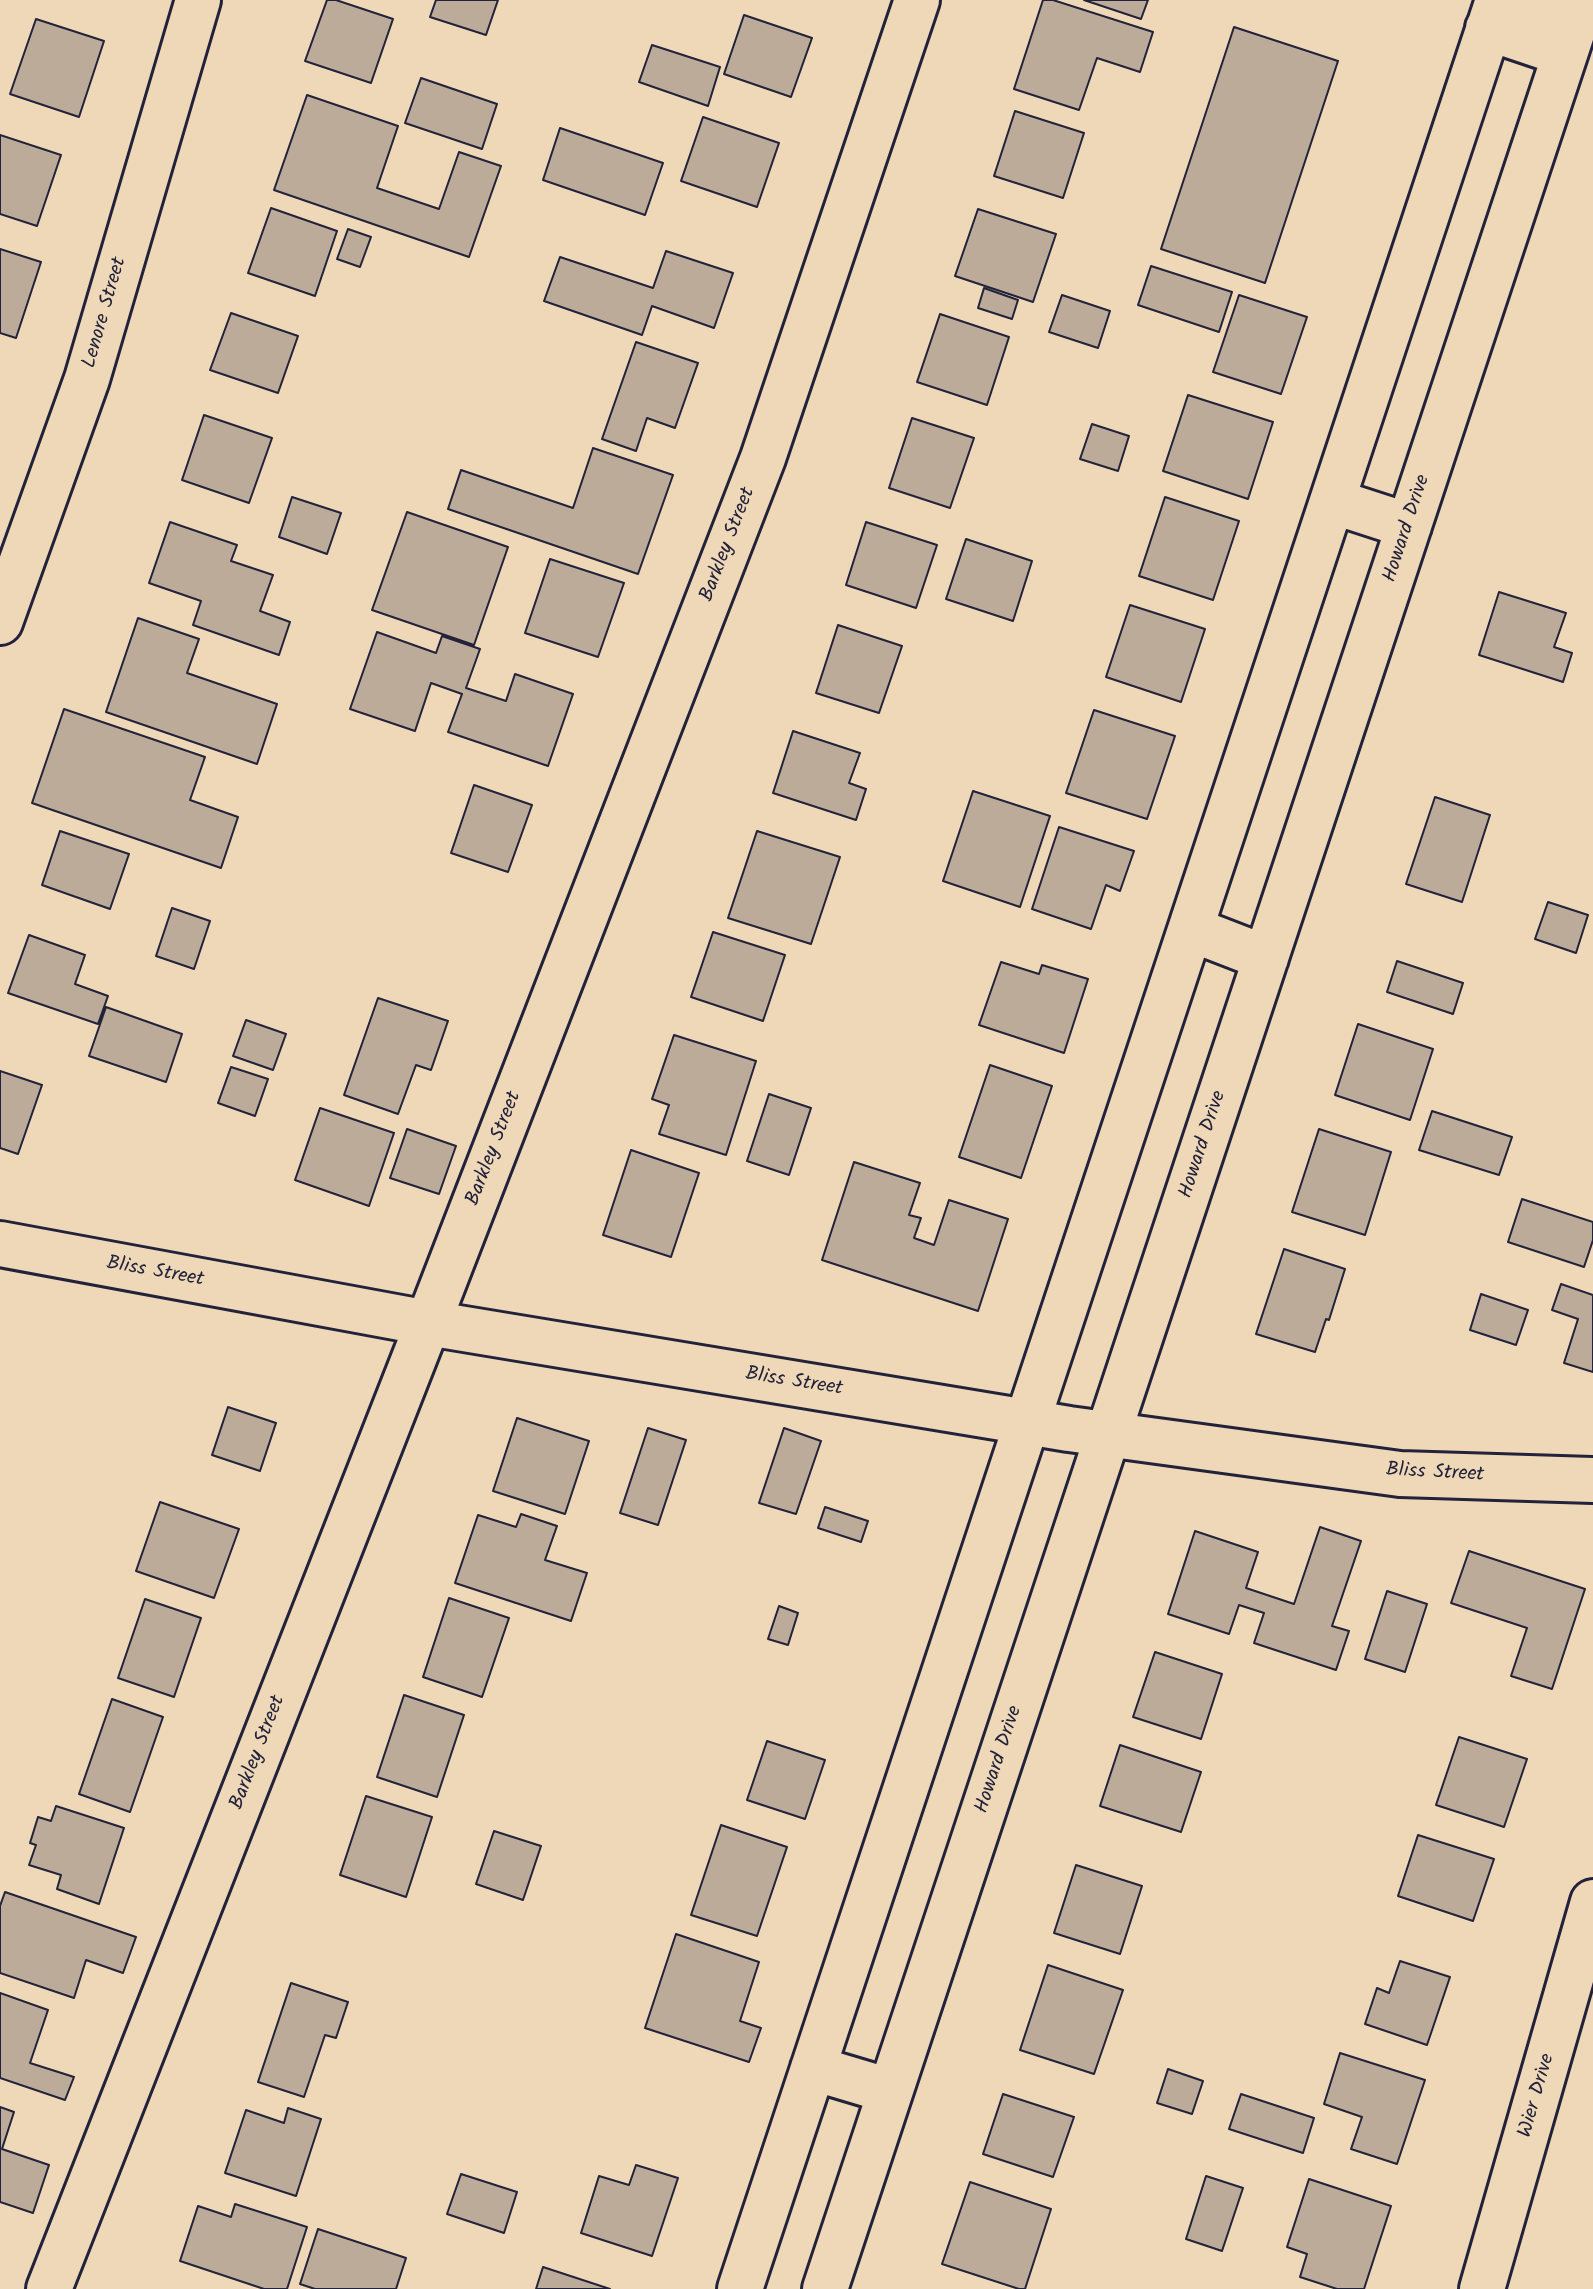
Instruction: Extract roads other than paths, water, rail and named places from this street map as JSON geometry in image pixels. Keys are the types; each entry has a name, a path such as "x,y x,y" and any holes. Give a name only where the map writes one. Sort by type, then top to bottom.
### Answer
{"street":[{"name":"Lenore Street","path":"0,622 87,379 198,0"},
{"name":"Barkley Street","path":"49,2289 763,458 917,0"},
{"path":"740,2289 1332,501 1501,9 1574,26"},
{"name":"Howard Drive","path":"825,2289 1574,26"},
{"path":"1332,501 1409,526"},
{"path":"1191,929 1266,958"},
{"name":"Bliss Street","path":"0,1244 428,1323 1027,1422 1400,1474 1593,1480"},
{"name":"Wier Drive","path":"1482,2289 1593,1902"},
{"path":"813,2068 890,2091"}]}
